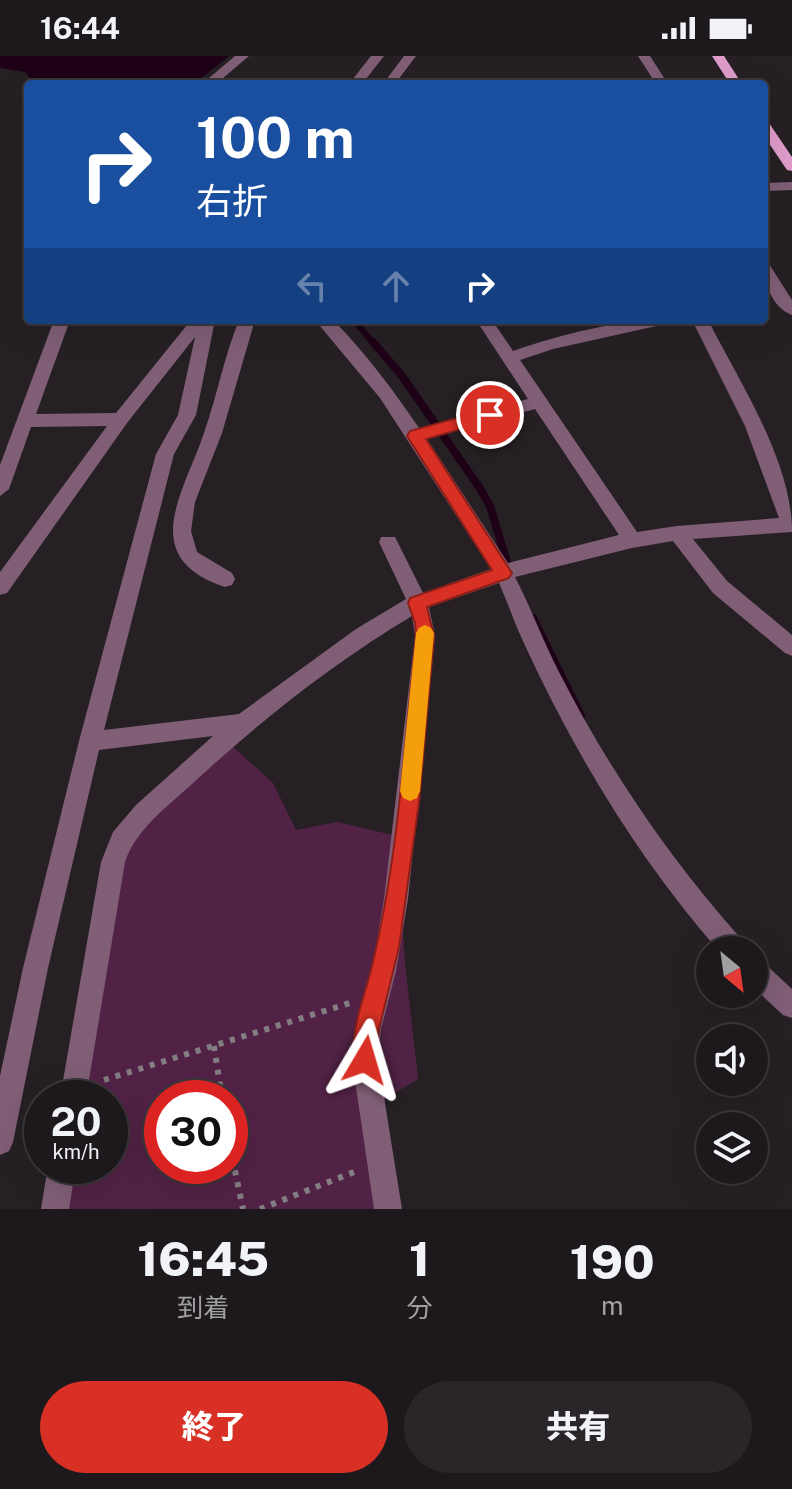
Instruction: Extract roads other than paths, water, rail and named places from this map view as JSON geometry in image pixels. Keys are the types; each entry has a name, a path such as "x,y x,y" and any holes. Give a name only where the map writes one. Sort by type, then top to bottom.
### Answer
{"main road":[{"path":"718,56 733,80"},
{"path":"768,132 792,167"}],"street":[{"path":"213,80 243,56"},
{"path":"358,80 378,56"},
{"path":"392,79 410,56"},
{"path":"644,56 659,80"},
{"path":"768,187 792,186"},
{"path":"772,297 792,310"},
{"path":"0,489 61,324"},
{"path":"0,587 121,419 197,324"},
{"path":"0,1142 46,914 165,454 187,415 206,324"},
{"path":"225,579 189,558 182,542 182,518 213,433 227,375 246,324"},
{"path":"327,324 356,355 415,436 503,573 533,640 623,806 678,886 722,936"},
{"path":"487,324 632,540"},
{"path":"509,358 550,344 642,324"},
{"path":"76,1080 113,862 121,840 144,813 243,723 363,635 417,603 503,573 632,540 677,533 791,525 754,426 702,324"},
{"path":"415,436 540,402"},
{"path":"25,421 121,419"},
{"path":"677,533 720,587 792,647"},
{"path":"388,542 417,603 425,636 396,899 368,1029 365,1060 388,1209"},
{"path":"90,741 243,723"},
{"path":"768,984 792,1006"},
{"path":"55,1209 59,1184"}],"waterway":[{"path":"357,324 374,344"},
{"path":"373,342 402,376 479,487 490,506 510,572"},
{"path":"533,618 581,716"}]}
